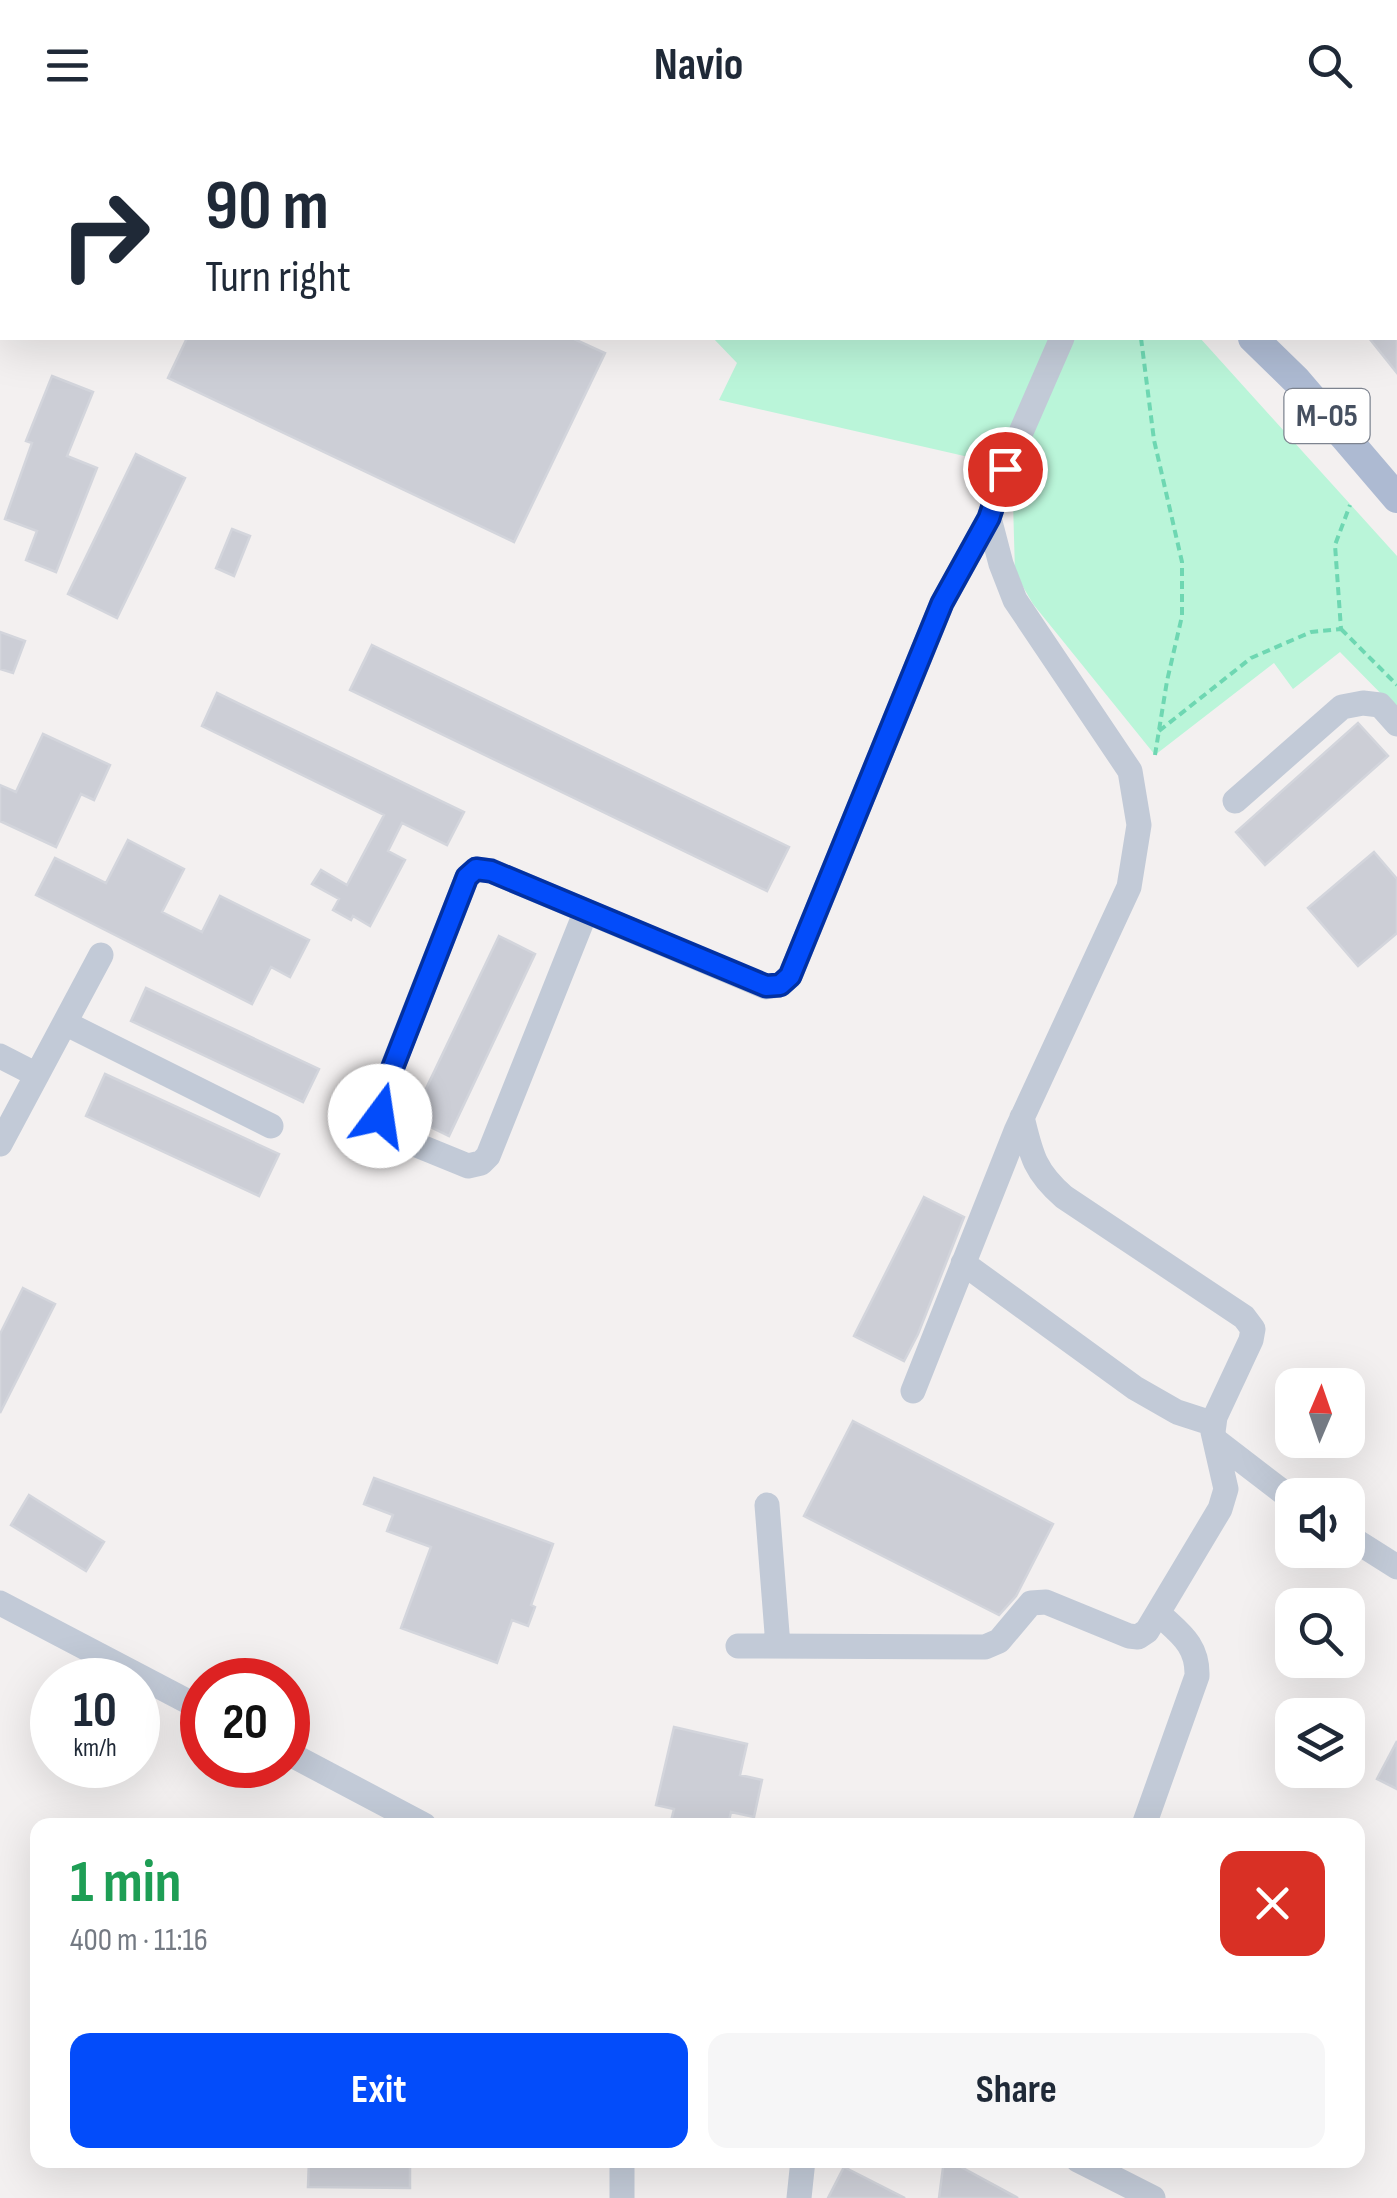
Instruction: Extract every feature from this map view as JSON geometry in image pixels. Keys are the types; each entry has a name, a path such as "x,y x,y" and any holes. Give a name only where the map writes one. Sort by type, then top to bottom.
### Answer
{"main road":[{"name":"М-05","path":"1255,340 1296,380 1397,498"}],"street":[{"path":"586,911 488,1156 481,1163 468,1166 392,1135 380,1116 387,1082 467,877 476,869 491,871 766,986 780,985 790,976 942,603 989,518 1005,469 1061,340"},
{"path":"913,1391 1022,1117 1130,887 1139,825 1130,770 1015,600 989,518"},
{"path":"1235,801 1342,707 1393,701"},
{"path":"0,1144 101,955"},
{"path":"65,1023 272,1126"},
{"path":"0,1056 37,1075"},
{"path":"738,1646 985,1647 999,1642 1031,1603 1046,1602 1129,1636 1138,1636 1147,1631 1220,1510 1226,1490 1214,1432 1252,1329 1244,1317 1047,1183 1032,1158 1022,1117"},
{"path":"963,1263 1135,1388 1214,1432 1275,1484"},
{"path":"766,1505 778,1646"},
{"path":"1365,1547 1397,1567"},
{"path":"0,1603 180,1697"},
{"path":"1146,1818 1196,1676 1197,1661 1192,1646 1158,1613"},
{"path":"310,1765 411,1818"},
{"path":"622,2168 622,2198"},
{"path":"799,2198 802,2168"},
{"path":"1094,2168 1153,2198"}],"path":[{"path":"1142,340 1154,440 1182,562 1182,616 1155,755"},
{"path":"1350,504 1336,545 1342,629 1393,701"},
{"path":"1159,731 1251,658 1311,632 1342,629"}],"green space":[{"path":"715,340 1058,340 1012,444 973,458 719,400 737,363"},
{"path":"1067,340 1202,340 1397,556 1397,710 1340,652 1293,689 1274,663 1155,755 1033,604 1015,573 1013,502 1020,466"}],"building":[{"path":"186,340 576,340 605,353 514,542 168,378"},
{"path":"1371,340 1397,340 1397,373"},
{"path":"52,376 93,392 67,456 97,468 56,572 26,560 37,531 5,519 32,443 26,441"},
{"path":"136,454 185,478 117,618 68,594"},
{"path":"232,529 250,536 234,576 216,568"},
{"path":"0,632 25,641 13,673 0,669"},
{"path":"372,645 789,847 767,891 350,690"},
{"path":"217,693 464,812 447,845 402,823 388,851 405,860 370,926 333,910 339,899 312,884 321,870 347,885 384,815 202,726"},
{"path":"1358,723 1388,756 1265,865 1236,832"},
{"path":"43,734 110,765 94,800 81,794 56,847 0,821 0,785 16,792"},
{"path":"128,840 184,869 162,912 202,932 220,896 309,940 290,977 271,967 252,1004 36,895 55,858 106,883"},
{"path":"1374,852 1397,879 1397,933 1358,966 1308,908"},
{"path":"499,936 535,954 449,1136 412,1118"},
{"path":"146,988 319,1069 303,1102 131,1021"},
{"path":"105,1074 279,1154 259,1196 86,1116"},
{"path":"924,1197 964,1217 904,1361 854,1336"},
{"path":"23,1288 55,1304 0,1413 0,1334"},
{"path":"853,1421 1053,1524 1016,1596 999,1615 804,1516"},
{"path":"374,1478 553,1544 531,1605 535,1607 528,1626 512,1620 497,1663 401,1628 431,1547 387,1531 393,1515 364,1504"},
{"path":"29,1495 104,1542 86,1571 11,1525"},
{"path":"674,1727 747,1744 740,1775 762,1780 754,1817 731,1812 730,1818 672,1818 674,1809 656,1805"},
{"path":"1397,1741 1397,1789 1377,1779"},
{"path":"309,2168 410,2168 410,2188 308,2187"},
{"path":"846,2168 905,2198 828,2198"},
{"path":"943,2168 963,2168 1018,2198 939,2198"}],"route":[{"path":"380,1116 387,1082 467,877 476,869 491,871 766,986 780,985 790,976 942,603 989,518 1005,469"}]}
